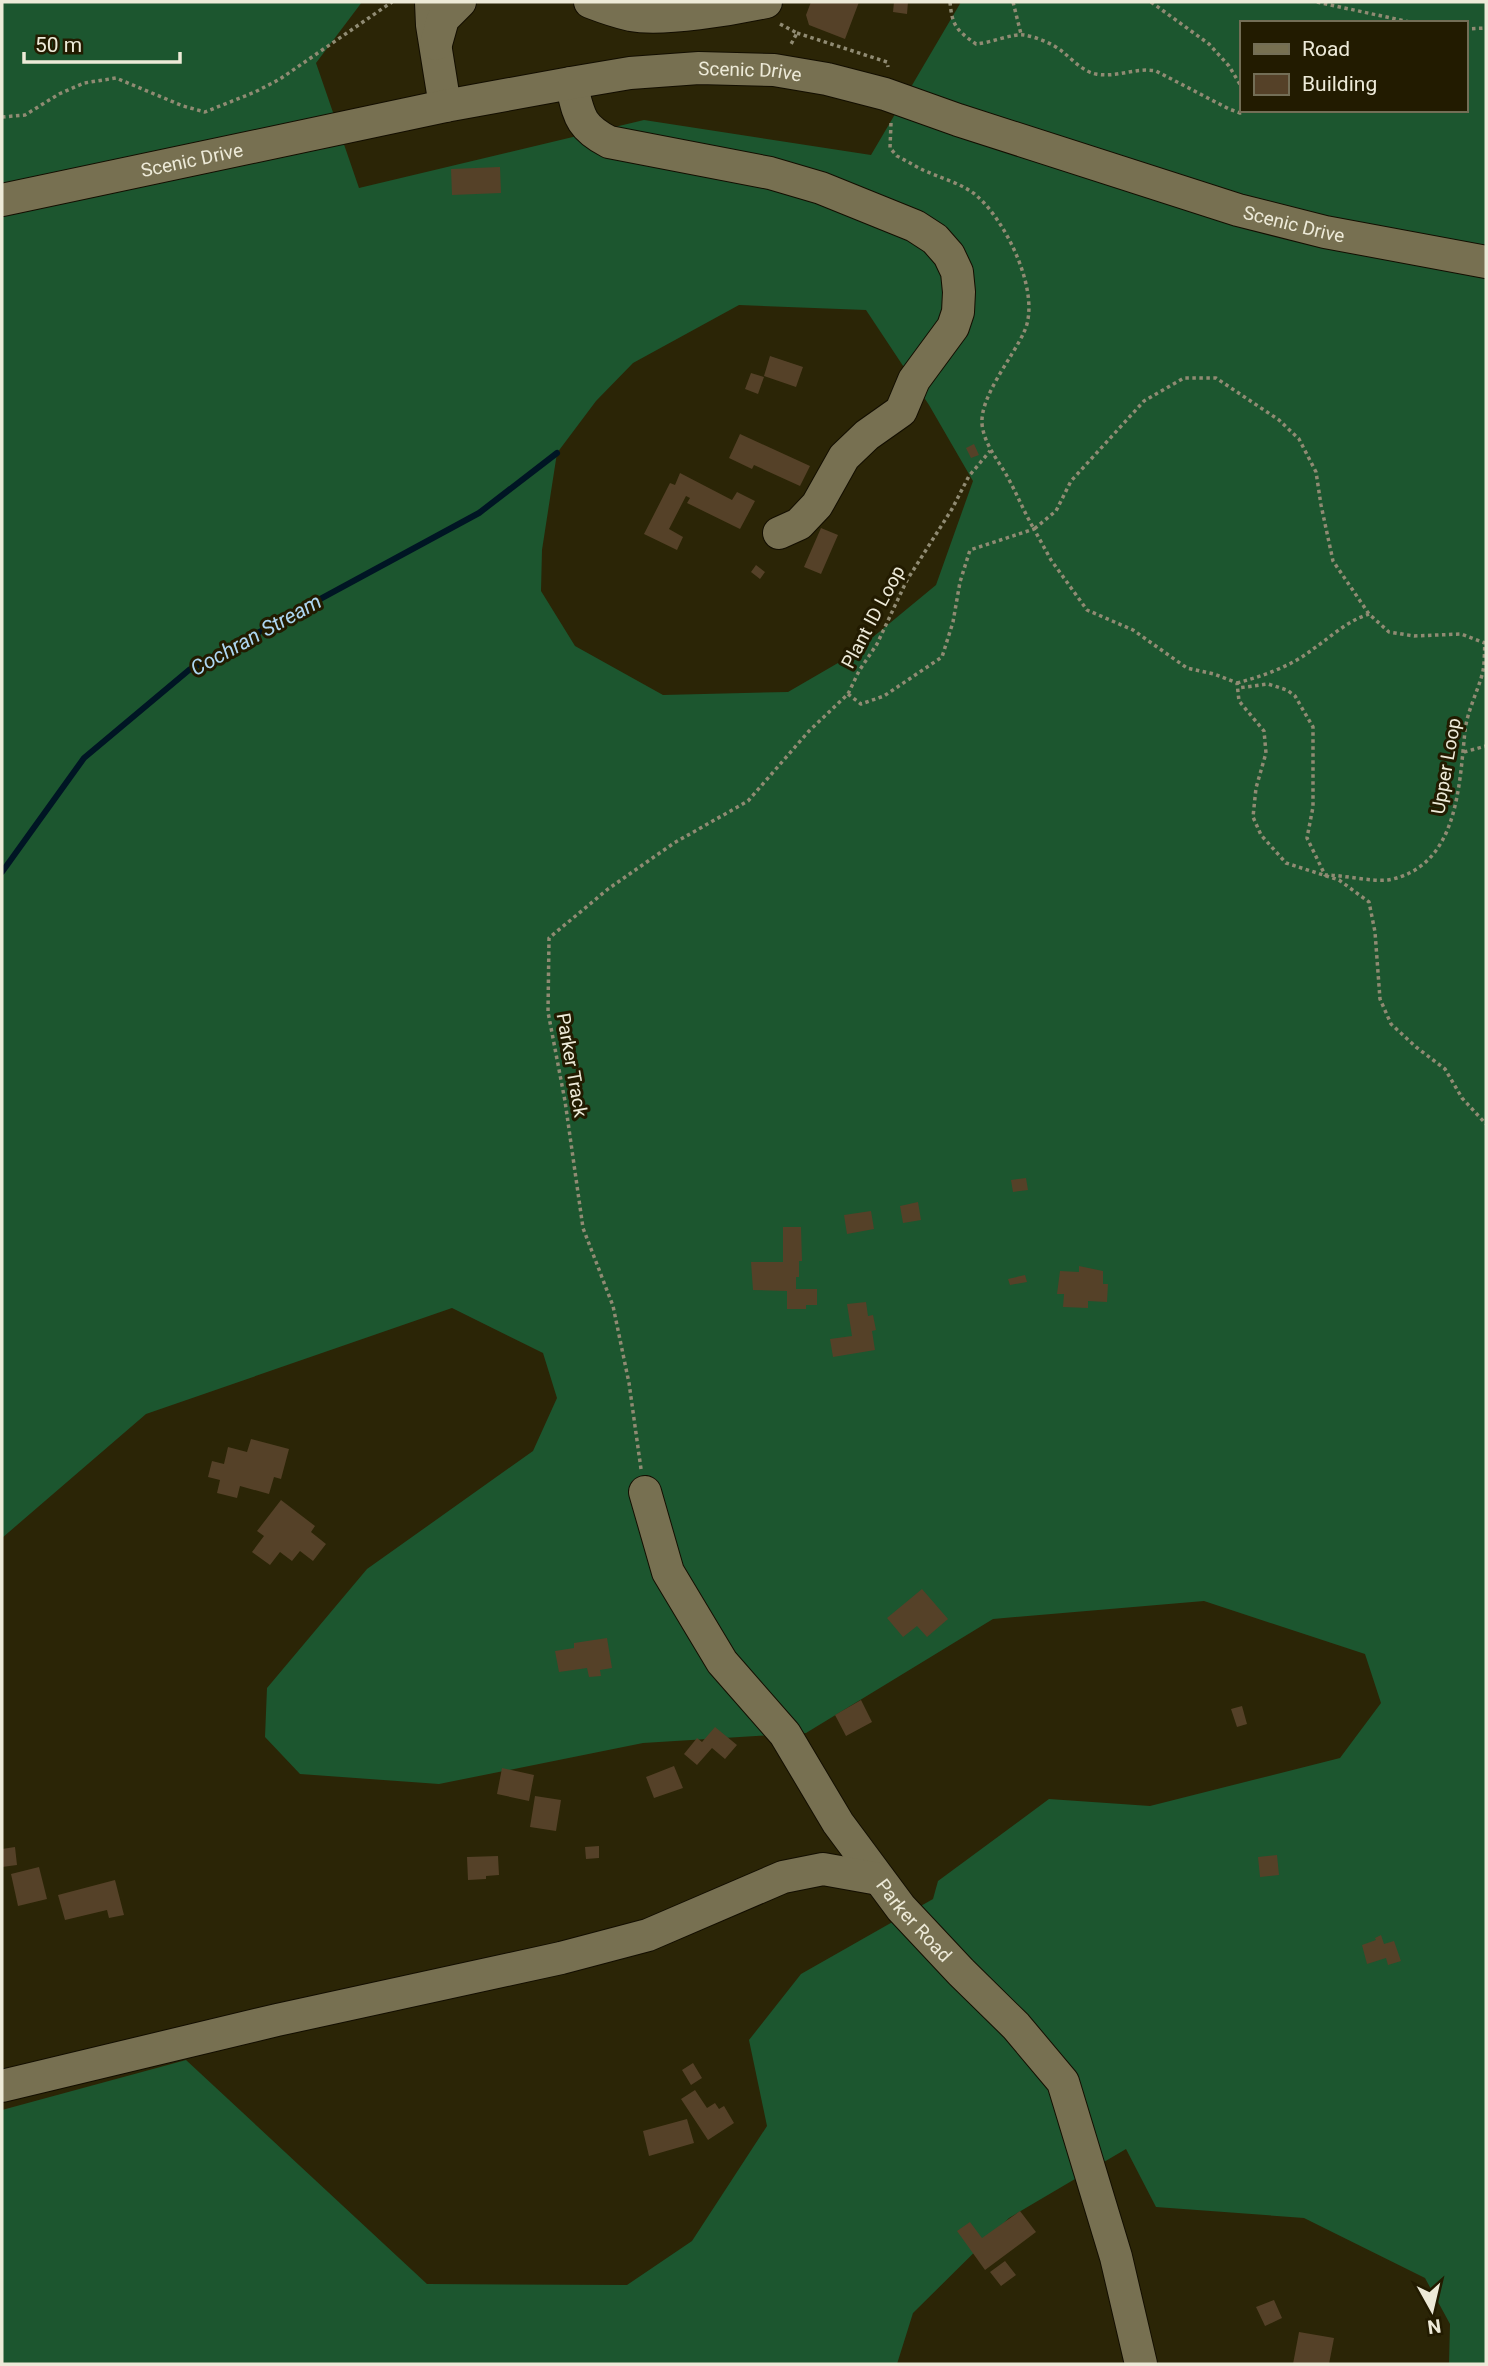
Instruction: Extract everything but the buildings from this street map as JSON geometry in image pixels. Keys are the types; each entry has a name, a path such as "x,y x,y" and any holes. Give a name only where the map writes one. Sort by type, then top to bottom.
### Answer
{"street":[{"path":"431,2 445,106"},
{"path":"436,44 443,19 460,2"},
{"path":"596,3 632,15 668,16 765,2"},
{"name":"Scenic Drive","path":"2,200 445,106 571,83 631,73 699,68 774,70 827,79 886,94 958,120 1238,210 1325,232 1486,262"},
{"path":"571,83 578,113 585,126 609,142 771,173 821,188 915,226 935,239 953,263 959,292 958,312 953,327 914,380 901,411 867,435 844,457 817,505 799,524 779,533"},
{"name":"Parker Road","path":"645,1492 668,1572 722,1662 785,1734 838,1823 901,1908 1016,2026 1063,2082 1116,2257 1141,2364"},
{"path":"2,2086 277,2020 561,1958 648,1935 783,1877 822,1869 879,1879"}],"path":[{"path":"2,117 25,115 59,94 84,83 116,78 183,106 205,112 280,79 391,2"},
{"path":"765,2 778,22 797,33 887,62 888,70"},
{"path":"950,2 956,28 976,44 1021,34 1041,40 1062,51 1092,74 1112,76 1145,69 1156,71 1229,109 1243,112"},
{"path":"1013,2 1021,34"},
{"path":"1151,2 1209,44 1229,66 1240,84"},
{"path":"1317,2 1405,21"},
{"path":"1467,29 1486,28"},
{"path":"774,70 781,51 793,44 797,33"},
{"path":"891,117 890,148 897,156 978,196 1011,242 1026,280 1030,313 1025,332 1007,359 984,406 982,425 990,451 1008,477 1022,509 1051,560 1087,610 1133,630 1187,668 1237,683 1290,663 1312,651 1355,618 1369,614"},
{"name":"Upper Loop","path":"1034,529 1056,511 1071,481 1144,401 1184,378 1216,378 1279,420 1299,439 1316,472 1333,561 1369,614 1389,632 1414,636 1461,634 1485,643 1484,672 1465,727 1457,803 1443,843 1429,861 1388,880 1325,875 1286,863 1261,835 1253,817 1256,788 1266,753 1264,731 1239,701 1237,683"},
{"name":"Plant ID Loop","path":"990,451 969,476 952,509 907,580 877,644 848,694 861,704 884,696 942,657 970,550 1034,529"},
{"path":"1238,688 1268,684 1287,690 1295,696 1313,727 1313,807 1307,838 1325,875 1339,880 1369,902 1376,932 1380,999 1391,1024 1446,1069 1462,1098 1486,1124"},
{"name":"Parker Track","path":"645,1492 629,1383 613,1306 583,1228 565,1101 548,1013 549,938 629,873 674,843 748,801 810,731 848,694"},
{"path":"1464,751 1486,746"}],"green space":[{"path":"2,2 362,2 316,63 359,188 644,120 871,155 961,2 1486,2 1486,2364 1449,2364 1450,2324 1425,2278 1304,2218 1156,2207 1126,2149 1009,2218 913,2313 897,2364 2,2364 2,2110 186,2060 427,2284 627,2285 692,2241 767,2126 749,2040 801,1974 933,1899 938,1881 1049,1799 1150,1806 1340,1758 1381,1703 1365,1654 1204,1601 993,1619 806,1733 643,1743 439,1784 300,1774 265,1737 267,1688 367,1569 533,1451 557,1398 543,1353 452,1308 146,1414 2,1538","holes":["739,305 866,310 929,405 973,481 936,585 850,656 788,692 663,695 575,646 541,591 542,550 557,453 596,401 633,363"]}],"waterway":[{"name":"Cochran Stream","path":"2,872 84,758 189,670 479,513 557,453"}]}
